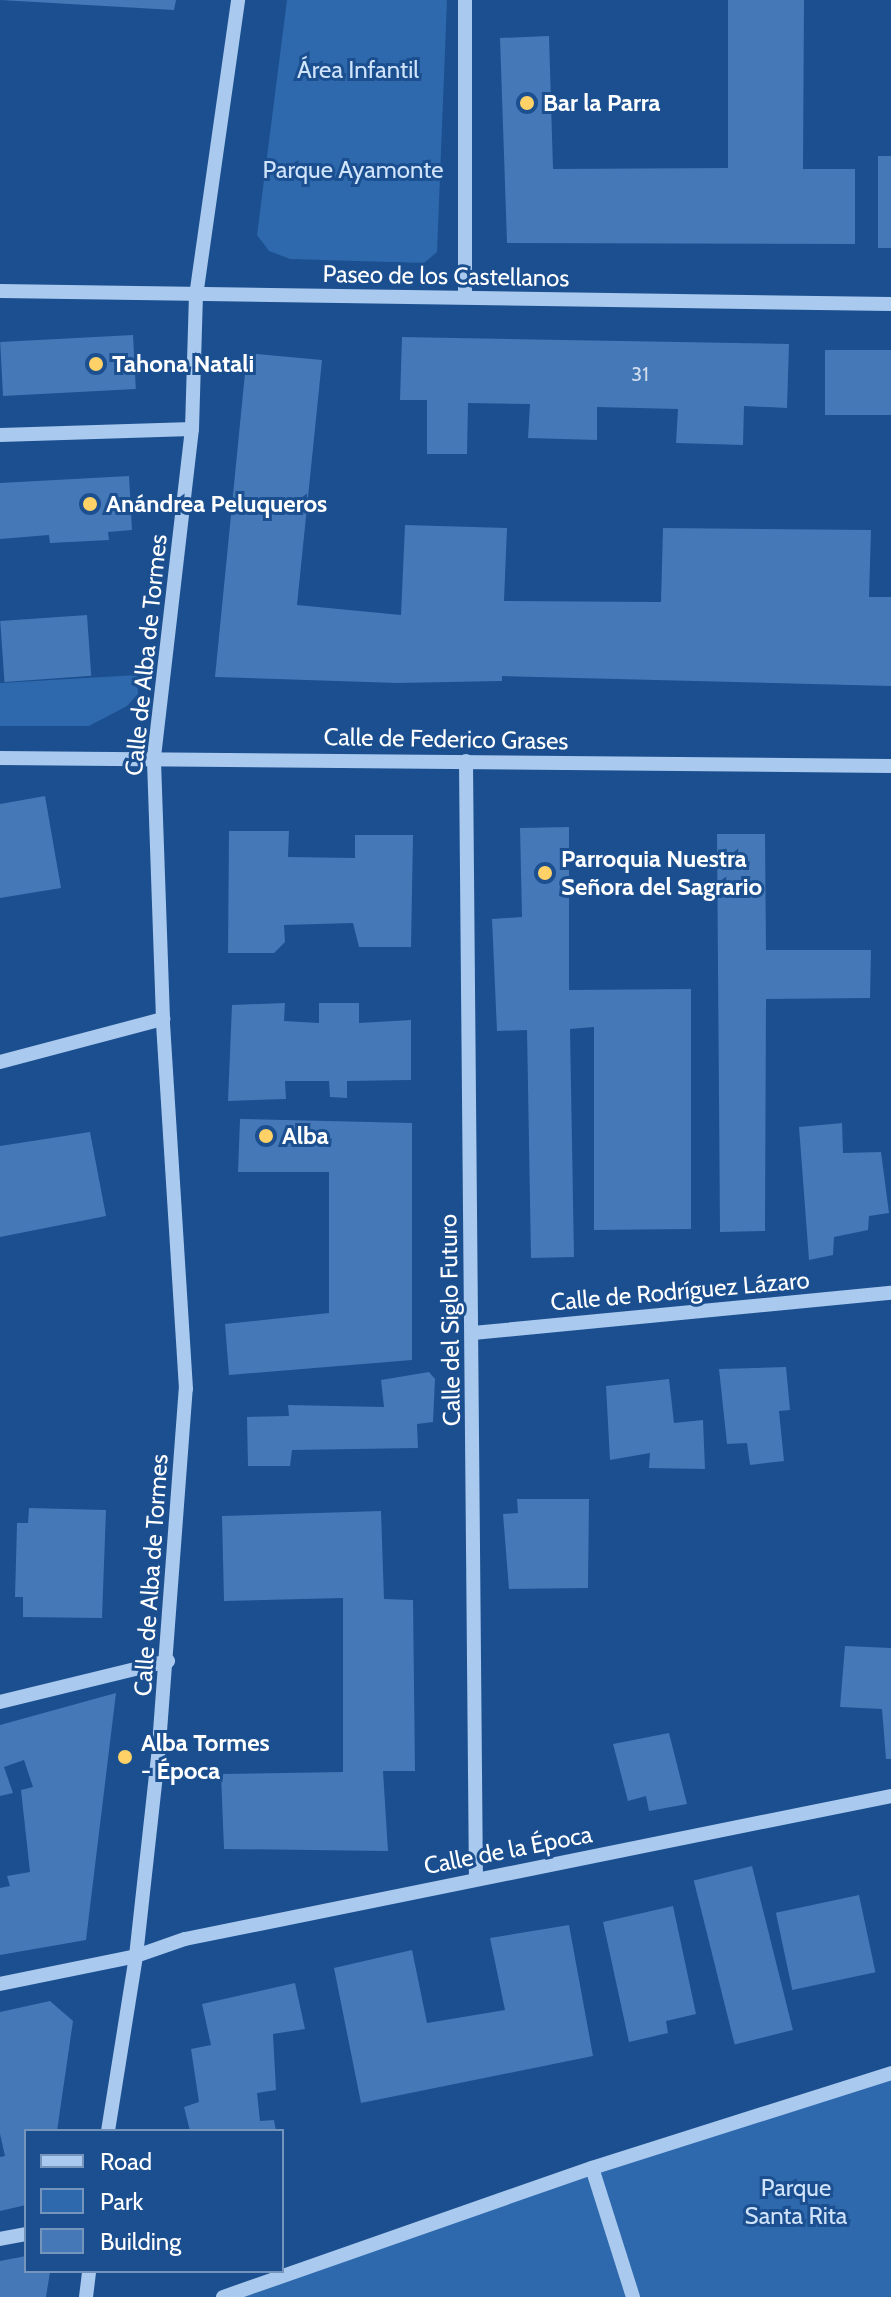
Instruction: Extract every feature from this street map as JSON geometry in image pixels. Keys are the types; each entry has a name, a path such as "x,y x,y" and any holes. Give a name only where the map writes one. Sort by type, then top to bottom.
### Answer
{"street":[{"name":"Calle de Alba de Tormes","path":"108,2129 136,1956 168,1661 186,1389 163,1019 154,757 192,429 196,296 238,0"},
{"path":"465,0 465,297"},
{"name":"Paseo de los Castellanos","path":"0,291 891,304"},
{"path":"0,435 192,429"},
{"name":"Calle de Federico Grases","path":"0,758 891,766"},
{"name":"Calle del Siglo Futuro","path":"466,761 476,1879"},
{"path":"0,1062 163,1019"},
{"name":"Calle de Rodríguez Lázaro","path":"473,1333 891,1293"},
{"path":"0,1702 168,1661"},
{"name":"Calle de la Época","path":"0,1984 136,1956 185,1939 891,1796"},
{"path":"223,2297 592,2168 891,2073"},
{"path":"592,2168 633,2297"},
{"path":"0,2239 24,2234"},
{"path":"86,2297 89,2273"}],"green space":[{"name":"Parque Ayamonte","path":"287,0 447,0 437,252 424,263 290,259 269,251 257,235"},
{"path":"137,675 138,694 127,706 89,726 0,726 0,683"},
{"name":"Parque Santa Rita","path":"891,2073 891,2297 223,2297"}],"building":[{"path":"0,0 176,0 174,10"},
{"path":"728,0 804,0 803,169 855,169 855,244 507,243 500,38 549,36 553,169 728,168"},
{"path":"878,156 891,156 891,248 878,248"},
{"path":"133,335 136,389 3,396 0,342"},
{"path":"402,337 789,344 787,408 744,406 743,445 676,443 678,409 597,407 597,440 528,438 530,404 468,403 467,454 427,454 427,400 400,400"},
{"path":"825,350 891,350 891,415 825,415"},
{"path":"247,353 322,360 297,605 401,615 405,525 507,528 504,601 661,602 663,528 871,530 869,597 891,597 891,686 502,676 502,681 397,683 215,677"},
{"path":"129,476 132,530 108,532 109,540 50,543 49,535 0,539 0,483"},
{"path":"87,615 91,676 4,682 0,621"},
{"path":"45,796 61,888 0,898 0,804"},
{"path":"569,827 569,990 691,989 691,1229 594,1230 594,1027 570,1029 574,1257 531,1258 527,1030 497,1031 492,919 522,917 520,828"},
{"path":"229,831 289,831 288,857 355,858 355,835 413,835 411,947 359,947 353,923 284,925 285,942 274,953 228,953"},
{"path":"717,834 765,834 766,950 871,950 870,998 766,999 765,1231 720,1232"},
{"path":"285,1003 284,1021 319,1023 319,1003 359,1003 359,1023 411,1020 411,1080 347,1081 347,1098 330,1097 329,1081 285,1081 286,1099 228,1101 232,1005"},
{"path":"240,1119 412,1123 412,1360 229,1375 225,1324 329,1313 329,1172 238,1172"},
{"path":"842,1123 843,1153 881,1152 889,1213 869,1216 868,1230 834,1237 833,1255 809,1260 799,1127"},
{"path":"90,1132 106,1216 0,1237 0,1146"},
{"path":"786,1367 790,1410 779,1411 784,1461 750,1465 747,1443 727,1444 719,1369"},
{"path":"429,1372 435,1379 433,1422 417,1424 418,1448 292,1450 290,1466 248,1466 247,1417 289,1416 288,1405 384,1407 381,1380"},
{"path":"669,1379 674,1423 703,1420 705,1469 649,1468 650,1453 610,1460 606,1386"},
{"path":"517,1499 589,1499 588,1588 509,1589 503,1514 518,1513"},
{"path":"29,1508 106,1510 102,1618 23,1617 23,1597 15,1597 17,1523 28,1523"},
{"path":"381,1511 384,1599 413,1600 415,1771 383,1771 388,1851 224,1849 221,1774 343,1772 343,1598 224,1601 222,1516"},
{"path":"845,1646 891,1648 891,1759 886,1759 882,1709 840,1707"},
{"path":"116,1693 86,1940 0,1955 0,1888 10,1886 7,1876 30,1872 21,1790 33,1787 24,1760 4,1767 13,1793 0,1796 0,1725"},
{"path":"669,1733 687,1804 649,1811 646,1796 628,1801 613,1744"},
{"path":"752,1866 793,2030 735,2044 694,1881"},
{"path":"859,1895 875,1972 792,1990 776,1913"},
{"path":"673,1906 696,2014 666,2021 668,2033 629,2042 603,1922"},
{"path":"569,1925 593,2056 361,2103 334,1968 412,1950 427,2023 505,2010 490,1938"},
{"path":"295,1983 305,2029 273,2034 276,2090 257,2093 260,2121 274,2120 276,2129 190,2129 184,2107 199,2102 191,2049 211,2045 202,2004"},
{"path":"50,2001 73,2021 57,2129 24,2129 24,2205 0,2211 0,2157 5,2156 0,2134 0,2012"},
{"path":"24,2256 24,2273 50,2273 46,2297 0,2297 0,2261"}],"place":[{"name":"Bar la Parra","path":"527,103"},
{"name":"Tahona Natali","path":"96,364"},
{"name":"Anándrea Peluqueros","path":"90,504"},
{"name":"Parroquia Nuestra Señora del Sagrario","path":"545,873"},
{"name":"Alba","path":"266,1136"},
{"name":"Alba Tormes - Época","path":"125,1757"}],"park label":[{"name":"Área Infantil","path":"358,70"}]}
